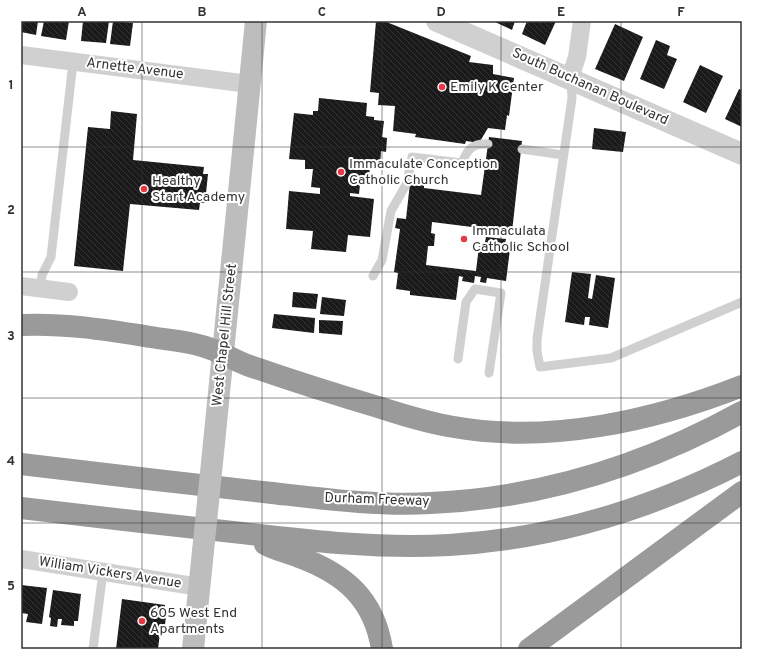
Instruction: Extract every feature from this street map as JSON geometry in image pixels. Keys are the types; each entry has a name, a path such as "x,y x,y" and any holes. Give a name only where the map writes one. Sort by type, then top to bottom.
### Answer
{"highway":[{"path":"21,325 46,324 121,331 202,345 243,364 319,390 422,420 453,427 500,432 536,432 607,424 667,411 707,400 742,386"},
{"name":"Durham Freeway","path":"21,464 362,503 431,503 517,494 556,486 597,475 640,461 674,446 742,412"},
{"path":"21,508 348,544 385,546 449,545 514,538 573,526 637,508 708,479 742,462"},
{"path":"529,649 742,492"},
{"path":"244,533 270,547 312,562 332,572 352,587 362,597 372,614 380,635 382,649"}],"main road":[{"name":"West Chapel Hill Street","path":"193,649 256,21"}],"street":[{"name":"South Buchanan Boulevard","path":"437,21 742,154"},
{"path":"570,78 577,57 582,21"},
{"name":"Arnette Avenue","path":"21,55 249,84"},
{"path":"21,286 69,292"},
{"name":"William Vickers Avenue","path":"21,559 200,587"}],"lane":[{"path":"40,289 42,274 51,257 73,62"},
{"path":"570,78 572,98 537,339 537,351 540,367 610,358 742,302"},
{"path":"374,276 382,260 391,211 406,183 412,157 462,163 467,150 474,145 488,144"},
{"path":"522,148 563,155"},
{"path":"458,360 466,302 475,290 500,293 489,373"},
{"path":"93,649 104,572"}],"building":[{"path":"21,21 38,21 36,35 21,32"},
{"path":"44,21 69,21 66,40 41,36"},
{"path":"83,21 109,21 106,43 81,41"},
{"path":"113,21 133,23 130,46 110,44"},
{"name":"Emily K Center","path":"376,21 384,21 471,56 469,62 493,65 493,74 514,78 509,116 507,115 505,130 488,128 479,143 466,141 465,144 415,137 416,134 393,131 395,106 378,105 379,93 370,92"},
{"path":"493,21 515,21 512,30"},
{"path":"527,21 556,21 545,45 522,34"},
{"path":"615,24 643,37 624,81 595,69"},
{"path":"656,40 670,46 667,55 677,59 664,89 640,79"},
{"path":"700,65 723,76 706,113 683,102"},
{"path":"739,89 742,90 742,127 725,119"},
{"name":"Immaculate Conception Catholic Church","path":"319,98 367,103 366,116 374,117 374,120 384,121 382,137 387,138 386,152 381,151 380,167 370,167 369,176 361,175 359,194 350,193 350,196 374,199 370,237 348,235 346,252 311,249 313,231 286,229 289,191 320,194 320,188 311,187 313,169 305,169 305,160 289,159 294,113 313,115 313,111 318,111"},
{"name":"Healthy Start Academy","path":"111,111 137,114 133,160 204,167 203,174 208,174 205,203 200,203 199,210 130,204 123,271 74,266 88,127 110,129"},
{"path":"594,128 626,132 623,152 592,149"},
{"name":"Immaculata Catholic School","path":"489,137 522,141 512,232 432,222 431,233 435,234 434,246 428,246 426,265 476,271 479,246 484,247 486,237 506,239 504,249 510,249 506,281 487,278 486,283 480,282 481,277 475,276 474,283 462,281 463,277 459,276 456,300 410,295 410,291 396,289 398,273 394,272 400,229 395,228 397,218 406,219 410,183 424,185 424,188 481,195"},
{"path":"572,272 591,274 588,298 592,299 596,275 615,278 608,328 589,325 590,317 585,317 584,325 565,322"},
{"path":"293,292 318,294 316,309 292,307"},
{"path":"322,297 346,300 344,316 320,314"},
{"path":"274,314 315,318 314,333 272,328"},
{"path":"319,320 343,321 342,335 319,333"},
{"path":"21,585 47,588 42,624 26,622 28,614 21,613"},
{"path":"53,590 81,594 78,621 74,621 74,626 61,625 62,619 58,619 57,627 50,626 51,618 49,617"},
{"name":"605 West End Apartments","path":"122,599 165,605 165,608 167,608 164,633 160,633 158,649 116,649"}],"place":[{"name":"Emily K Center","path":"442,87"},
{"name":"Immaculate Conception Catholic Church","path":"341,172"},
{"name":"Healthy Start Academy","path":"144,189"},
{"name":"Immaculata Catholic School","path":"464,239"},
{"name":"605 West End Apartments","path":"142,621"}]}
